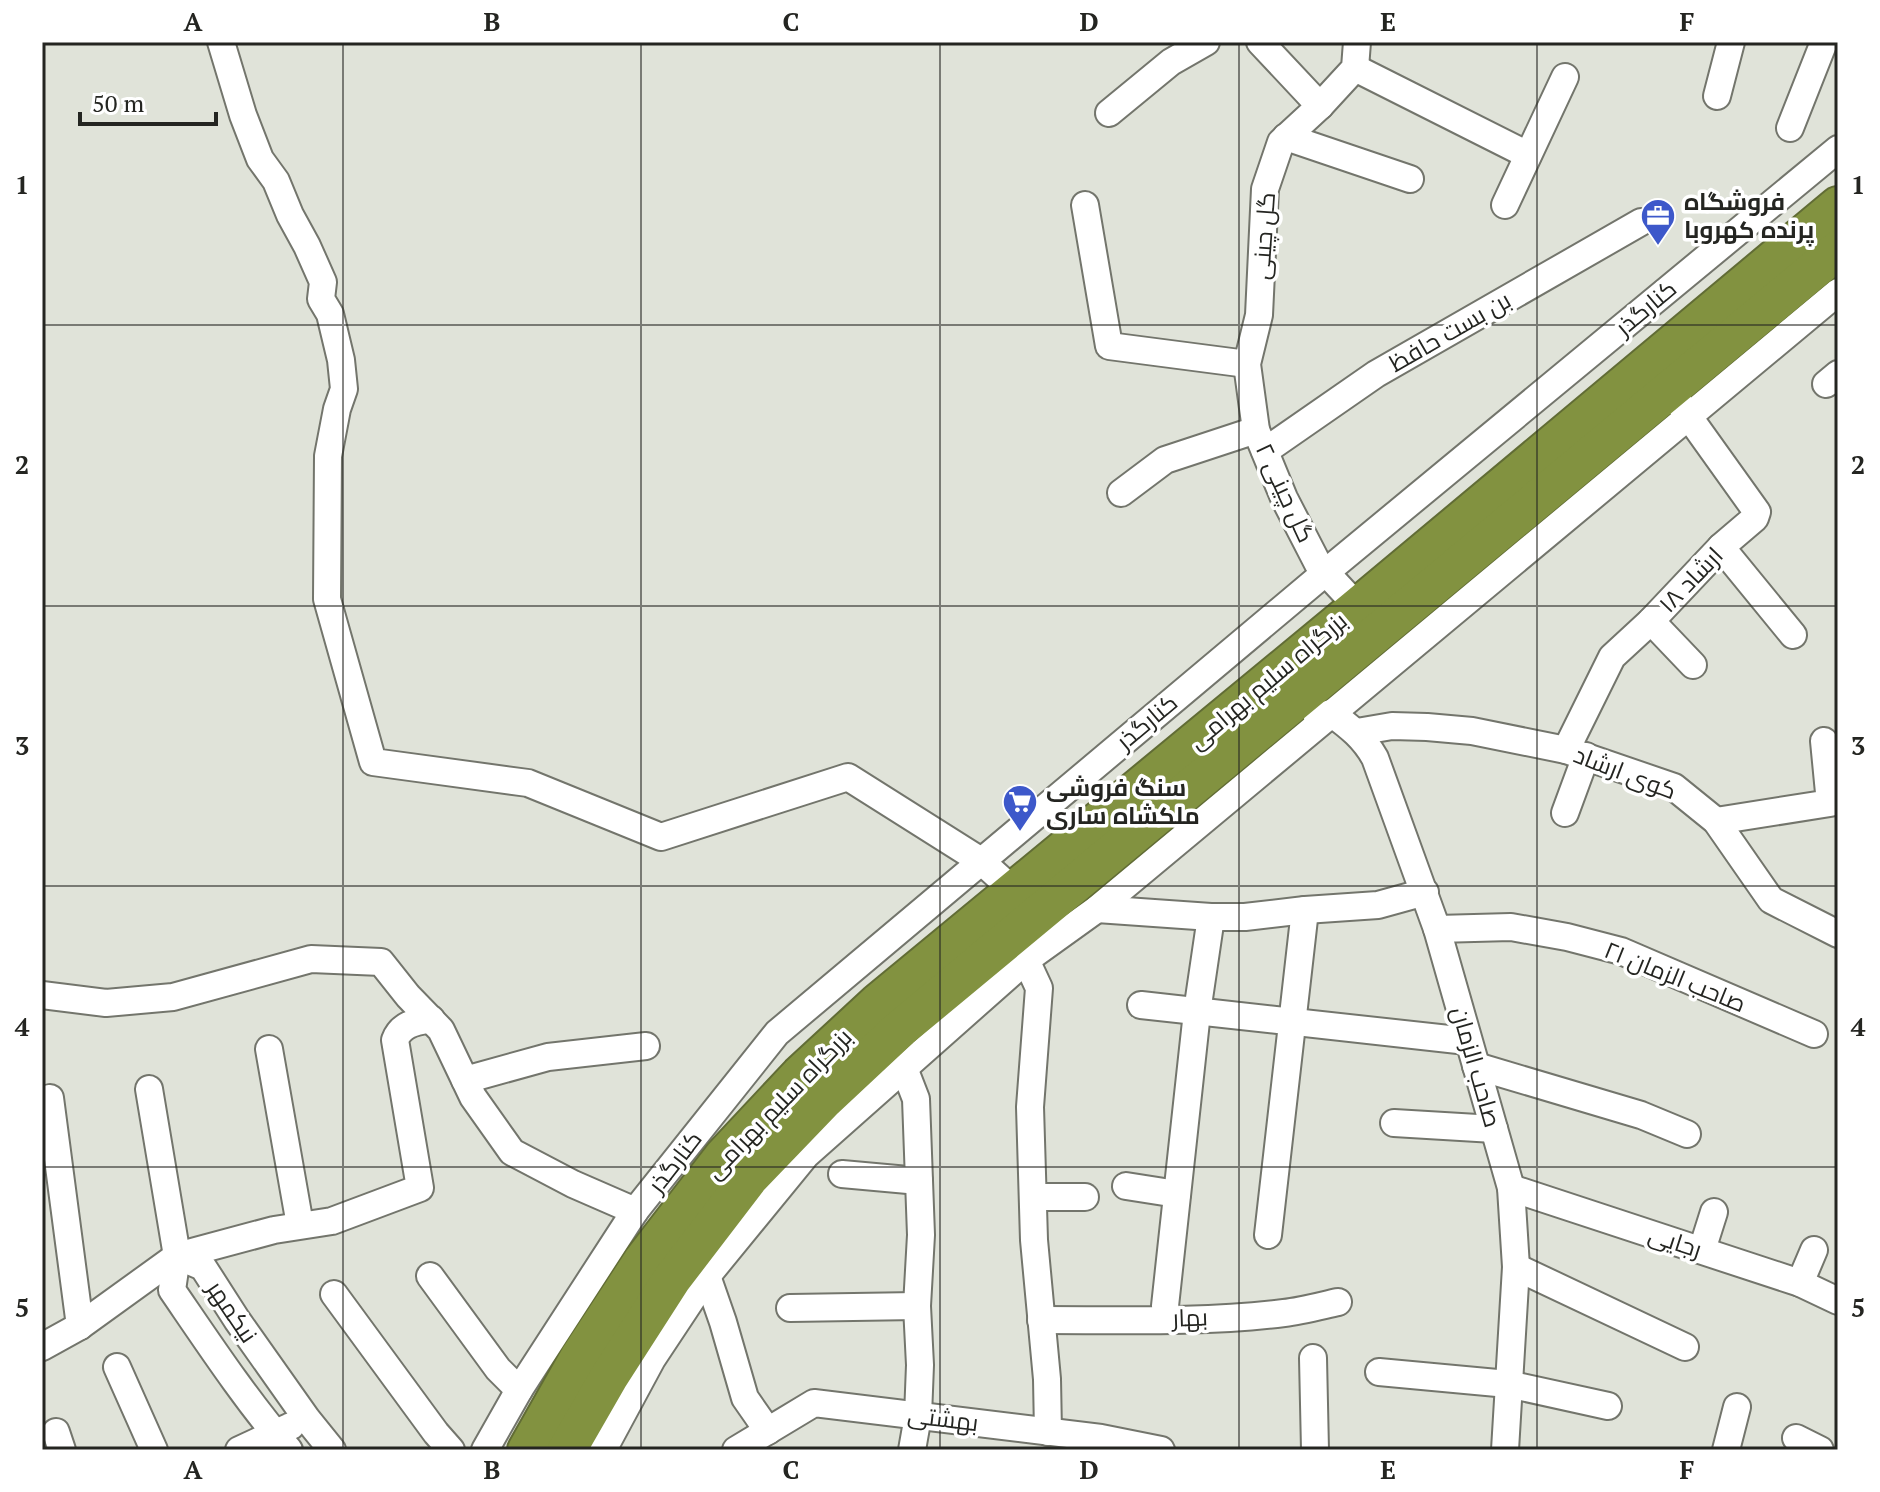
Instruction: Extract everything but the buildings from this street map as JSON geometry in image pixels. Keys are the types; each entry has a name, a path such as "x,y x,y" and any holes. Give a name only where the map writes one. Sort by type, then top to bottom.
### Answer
{"highway":[{"name":"بزرگراه سلیم بهرامی","path":"527,1450 579,1358 642,1262 724,1156 800,1075 878,1003 1838,206"},
{"name":"بزرگراه سلیم بهرامی","path":"584,1444 609,1377 672,1279 750,1177 824,1100 900,1029 1433,588 1679,403 1838,250"}],"street":[{"path":"221,42 260,159 276,181 323,282 321,299 330,314 341,360 344,389 328,456 327,599 373,762 528,783 661,837 848,777 981,861 1014,891"},
{"path":"1109,113 1171,62 1206,42"},
{"path":"1260,42 1320,106"},
{"path":"1717,96 1731,42"},
{"path":"1790,128 1824,42"},
{"path":"1356,55 1528,155"},
{"name":"گل چینی","path":"1247,364 1259,315 1265,189 1281,142 1320,106 1356,55"},
{"path":"1505,205 1565,77"},
{"path":"1286,137 1410,179"},
{"name":"کنارگذر","path":"485,1450 519,1390 635,1211 777,1033 1326,572 1838,149"},
{"path":"1085,205 1109,346 1247,364"},
{"name":"بن بست حافظ","path":"1121,493 1165,460 1261,440 1641,222"},
{"path":"584,1444 652,1359 707,1276 806,1155 1026,960 1097,909 1418,641 1679,403 1838,292"},
{"name":"گل چینی ۲","path":"1247,364 1261,440 1284,498 1318,564 1358,607"},
{"name":"ارشاد ۱۸","path":"1565,813 1576,753 1612,657 1721,547 1755,518 1757,512 1679,403"},
{"path":"1721,547 1793,635"},
{"path":"1418,641 1433,588"},
{"path":"1651,621 1693,665"},
{"path":"1253,738 1331,713"},
{"name":"صاحب الزمان","path":"1331,713 1357,732 1375,758 1437,929 1511,1188 1516,1267 1505,1450"},
{"name":"کوی ارشاد","path":"1357,732 1392,726 1472,731 1576,753 1674,787 1716,821 1771,900 1838,934"},
{"path":"1716,821 1830,803 1824,741"},
{"path":"1097,909 1245,917 1378,905 1425,892"},
{"path":"1268,1235 1305,910"},
{"path":"1169,1320 1165,1306 1197,1012 1211,917"},
{"name":"صاحب الزمان ۲۱","path":"1437,929 1511,927 1621,951 1814,1034"},
{"path":"42,995 106,1003 173,997 311,959 381,962 441,1030 473,1097 512,1152 573,1184 635,1211"},
{"path":"1026,960 1039,988 1030,1107 1034,1240 1047,1379 1048,1432"},
{"path":"1141,1005 1293,1022 1472,1053 1687,1134"},
{"path":"42,1347 80,1326 177,1256 274,1230 332,1221 420,1188 395,1040 398,1031 413,1022 431,1019"},
{"path":"465,1080 548,1057 646,1046"},
{"path":"269,1049 300,1225"},
{"path":"904,1068 916,1099 921,1235 917,1306 920,1365 918,1416 912,1450"},
{"path":"149,1089 177,1256"},
{"path":"50,1098 80,1326"},
{"path":"1394,1123 1494,1129"},
{"path":"842,1174 919,1181"},
{"path":"1126,1186 1177,1194"},
{"name":"رجایی","path":"1511,1188 1800,1283 1838,1301"},
{"path":"1033,1197 1085,1197"},
{"path":"1702,1250 1714,1212"},
{"path":"1800,1283 1814,1250"},
{"name":"نیکمهر","path":"282,1442 172,1290 177,1256 203,1267 237,1320 332,1450"},
{"path":"1516,1267 1685,1347"},
{"path":"430,1276 498,1369 519,1390"},
{"path":"707,1276 745,1398 768,1431"},
{"path":"334,1294 451,1450"},
{"name":"بهار","path":"1041,1320 1169,1320 1285,1313 1338,1302"},
{"path":"790,1308 917,1306"},
{"path":"1313,1358 1315,1450"},
{"path":"117,1367 154,1450"},
{"path":"1379,1372 1508,1384 1608,1406"},
{"name":"بهشتی","path":"736,1450 814,1403 918,1416 1014,1439 1048,1432 1101,1438 1161,1450"},
{"path":"1726,1450 1737,1407"},
{"path":"239,1450 282,1442 307,1419"},
{"path":"1796,1438 1820,1450"}],"place":[{"name":"فروشگاه پرنده کهروبا","path":"1658,247"},
{"name":"سنگ فروشی ملکشاه ساری","path":"1020,833"}]}
